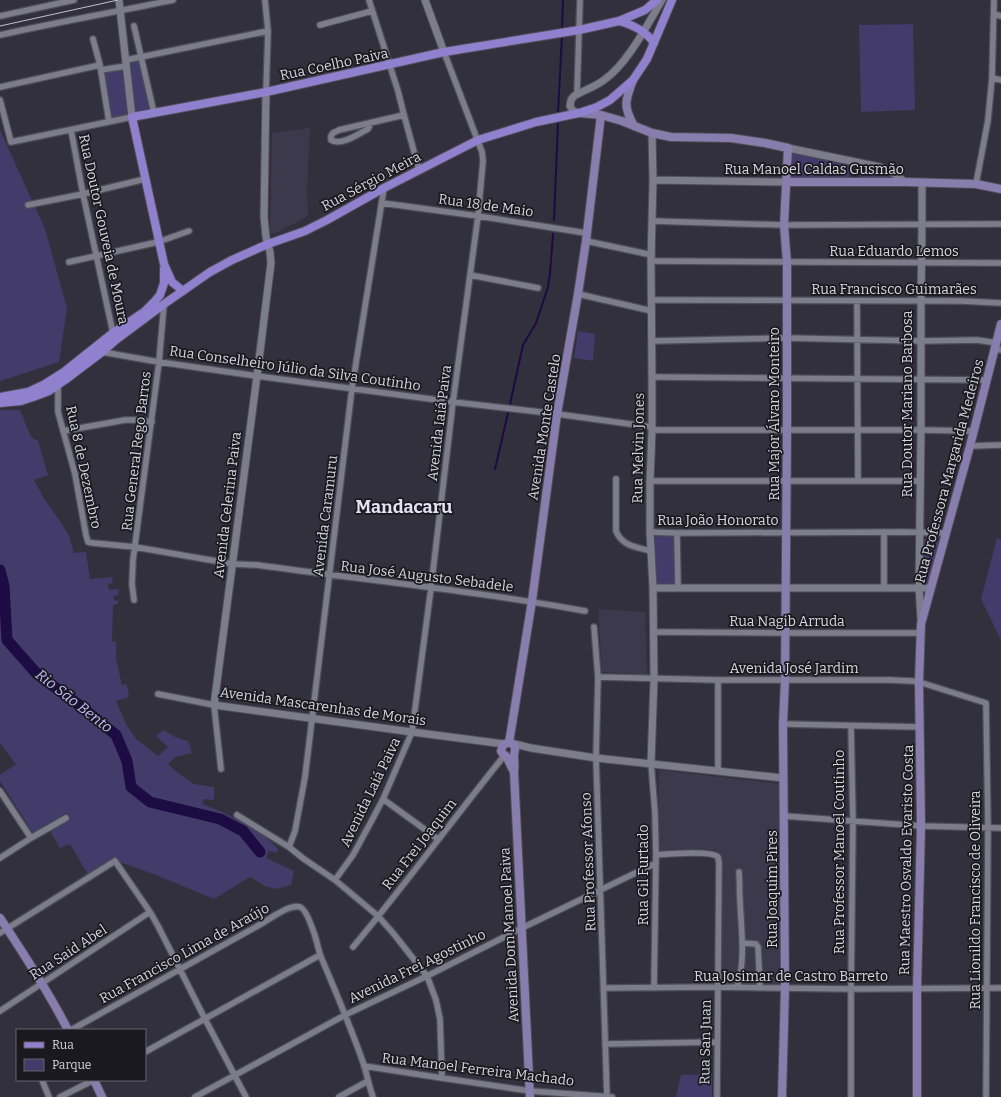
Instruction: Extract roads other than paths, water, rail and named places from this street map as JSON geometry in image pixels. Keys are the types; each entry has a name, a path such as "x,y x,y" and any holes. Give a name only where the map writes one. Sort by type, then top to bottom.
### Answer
{"main road":[{"name":"Rua Coelho Paiva","path":"132,117 266,92 444,52 579,30 619,21 645,10 657,0"},
{"name":"Rua Sérgio Meira","path":"0,403 21,401 33,398 49,391 164,304 210,272 232,260 268,244 304,231 327,220 384,188 478,140 536,122 579,113 597,107 610,100 633,80 647,59 672,0"},
{"path":"619,21 634,26 649,37 654,43"},
{"path":"633,80 626,106 629,117 634,126"},
{"path":"579,113 601,114 652,133 671,137 731,138 788,148"},
{"name":"Avenida Monte Castelo","path":"508,750 532,601 558,414 578,294 601,114"},
{"path":"132,117 164,264 172,282 183,291"},
{"name":"Rua Major Álvaro Monteiro","path":"785,680 787,263 784,225 788,148"},
{"name":"Rua Manoel Caldas Gusmão","path":"786,182 905,182 976,184 1001,189"},
{"path":"0,397 28,392 45,384 64,372 113,333 144,312 160,295 164,283 164,264"},
{"name":"Rua Professora Margarida Medeiros","path":"921,624 987,380 998,347 1001,324"},
{"name":"Rua Maestro Osvaldo Evaristo Costa","path":"917,1097 917,989 921,826 919,682 921,624"},
{"name":"Rua Joaquim Pires","path":"782,1097 785,988 783,724 785,680"},
{"name":"Avenida Dom Manoel Paiva","path":"508,750 514,772 530,1094"},
{"path":"0,918 3,931 42,983 68,1029"},
{"path":"94,1081 102,1097"}],"street":[{"path":"0,16 74,0"},
{"path":"119,0 132,117"},
{"path":"0,35 173,0"},
{"path":"265,0 268,31 266,92"},
{"path":"369,0 398,91 419,170"},
{"path":"425,0 444,52"},
{"path":"577,94 580,0"},
{"path":"579,113 573,111 570,106 571,100 577,94 600,83 622,64 662,0"},
{"path":"976,184 988,120 992,78 994,0"},
{"path":"320,25 372,11"},
{"path":"994,14 1001,16"},
{"path":"134,26 154,113"},
{"path":"0,87 126,63 142,57 268,31"},
{"path":"93,39 100,68 109,122"},
{"name":"Avenida Iaiá Paiva","path":"412,732 482,187 482,152 444,52"},
{"path":"992,78 1001,80"},
{"name":"Avenida Celerina Paiva","path":"221,769 214,705 271,263 264,217 266,92"},
{"name":"Rua Coelho Paiva","path":"0,100 11,142 132,117"},
{"path":"371,123 368,129 343,141 335,142 331,140 331,136 339,130 404,115"},
{"name":"Rua Doutor Gouveia de Moura","path":"71,130 83,194 113,333"},
{"name":"Rua Melvin Jones","path":"652,133 652,429 650,481 654,679 652,763"},
{"path":"788,148 880,167 893,172 905,182"},
{"path":"28,205 145,179"},
{"name":"Rua Manoel Caldas Gusmão","path":"653,180 786,182"},
{"name":"Rua Doutor Mariano Barbosa","path":"921,624 919,587 922,430 920,302 922,183"},
{"name":"Avenida Caramuru","path":"289,847 295,831 305,777 352,388 384,188"},
{"name":"Rua 18 de Maio","path":"382,203 478,216 586,237 652,258"},
{"path":"652,221 784,225 1001,224"},
{"path":"69,262 158,242 189,231"},
{"name":"Rua Eduardo Lemos","path":"652,258 787,263 1001,263"},
{"path":"470,275 538,288"},
{"path":"578,294 652,311"},
{"name":"Rua Francisco Guimarães","path":"652,300 961,301 1001,303"},
{"path":"857,301 858,481"},
{"name":"Rua General Rego Barros","path":"134,600 132,572 152,422 164,304"},
{"path":"652,341 787,338 921,341 977,340 998,347"},
{"name":"Rua Conselheiro Júlio da Silva Coutinho","path":"102,352 257,376 558,414 652,429 973,431"},
{"path":"652,377 987,380"},
{"name":"Rua 8 de Dezembro","path":"58,385 58,412 75,474 87,539 88,542 100,544"},
{"path":"63,431 124,420 152,422"},
{"path":"970,446 1001,445"},
{"path":"616,479 616,531 619,538 630,545 651,551"},
{"path":"650,481 920,481"},
{"name":"Rua João Honorato","path":"650,532 920,532 945,534"},
{"path":"884,532 884,588"},
{"path":"677,533 678,587"},
{"name":"Rua José Augusto Sebadele","path":"100,544 135,548 233,564 257,565 532,601 585,611"},
{"path":"652,588 930,588"},
{"name":"Rua Professor Afonso","path":"594,627 598,677 596,758 605,1044 609,1097"},
{"name":"Rua Nagib Arruda","path":"653,632 921,633"},
{"name":"Avenida José Jardim","path":"598,677 718,680 912,681 986,703"},
{"path":"718,680 718,771"},
{"name":"Avenida Mascarenhas de Morais","path":"158,694 214,705 485,742 508,750 531,748 596,758"},
{"name":"Rua Lionildo Francisco de Oliveira","path":"986,703 988,828 986,1097"},
{"path":"783,724 920,727"},
{"name":"Rua Professor Manoel Coutinho","path":"851,726 853,821 850,989 851,1097"},
{"name":"Avenida Laiá Paiva","path":"335,880 353,855 383,799 412,732"},
{"name":"Rua Frei Joaquim","path":"353,946 508,750"},
{"path":"596,758 783,778"},
{"name":"Rua Gil Furtado","path":"652,763 656,855 654,988"},
{"path":"0,791 31,838"},
{"path":"383,799 438,840"},
{"path":"237,815 289,847 304,860 335,880 378,916 427,976 436,1000 440,1019 442,1078"},
{"path":"784,816 921,826 1001,828"},
{"path":"0,858 66,818"},
{"name":"Rua San Juan","path":"656,855 694,853 716,855 718,857 717,1097"},
{"path":"3,931 115,861 158,926 246,1097"},
{"name":"Avenida Frei Agostinho","path":"195,1097 345,1015 656,863"},
{"path":"737,987 740,977 742,943 739,872"},
{"name":"Rua Francisco Lima de Araújo","path":"73,1029 286,910 296,907 303,909 307,916 315,934 320,955"},
{"name":"Rua Said Abel","path":"0,1011 150,912"},
{"path":"742,943 756,944 758,947 760,988"},
{"path":"146,1051 320,955 345,1015 364,1066 373,1097"},
{"name":"Rua Josimar de Castro Barreto","path":"604,988 1001,988"},
{"path":"605,1044 717,1042"},
{"name":"Rua Manoel Ferreira Machado","path":"364,1066 530,1094 609,1097"},
{"path":"42,1081 49,1097"},
{"path":"60,1097 92,1081"},
{"path":"339,1097 368,1081"}],"waterway":[{"path":"562,29 563,0"},
{"path":"558,112 562,36"},
{"path":"554,220 558,123"},
{"path":"510,404 523,345 536,323 548,287 553,234"},
{"path":"495,469 508,413"},
{"name":"Rio São Bento","path":"0,570 4,586 7,640 37,674 116,735 127,761 131,787 150,802 220,819 243,831 260,852"}],"tram line":[{"path":"0,26 118,0"}],"district":[{"name":"Mandacaru","path":"404,507"}]}
